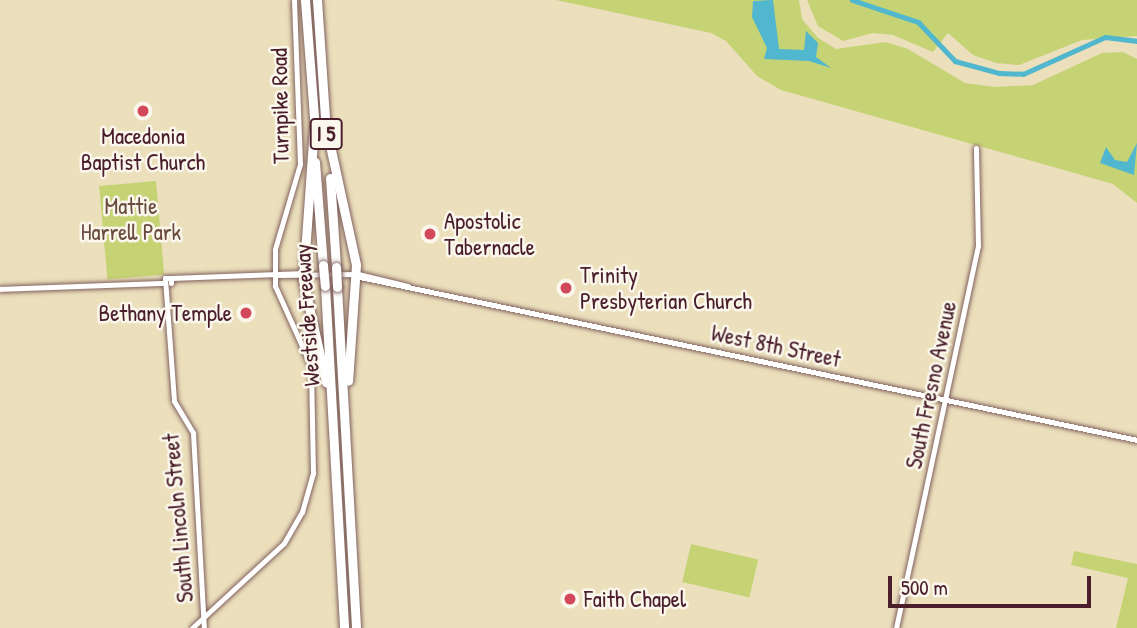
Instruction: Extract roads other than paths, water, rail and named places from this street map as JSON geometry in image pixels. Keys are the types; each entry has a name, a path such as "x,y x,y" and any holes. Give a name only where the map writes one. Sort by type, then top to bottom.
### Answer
{"highway":[{"name":"Westside Freeway","path":"305,0 344,572 344,628"},
{"name":"Westside Freeway","path":"317,0 358,628"},
{"path":"314,127 304,274 334,418"},
{"path":"326,127 355,276 346,416"},
{"path":"338,628 344,572"}],"street":[{"name":"Turnpike Road","path":"192,628 204,620 284,543 302,512 311,483 315,437 311,366 277,298 275,275 275,249 300,164 294,0"},
{"name":"South Fresno Avenue","path":"896,628 980,239 974,174 976,148"},
{"name":"West 8th Street","path":"0,289 304,274 392,280 408,286 1137,440"},
{"name":"West 8th Street","path":"355,276 399,287 408,286"},
{"path":"380,283 392,280 399,287"},
{"name":"South Lincoln Street","path":"168,281 174,401 193,433 204,628"},
{"name":"Turnpike Road","path":"199,628 204,620"}],"water":[{"path":"773,0 779,49 804,50 806,31 818,43 816,57 831,68 809,61 764,59 767,48 752,17 753,1"},
{"path":"1137,143 1134,175 1100,163 1106,147 1115,160 1127,162"}],"waterway":[{"path":"852,0 918,22 955,61 999,73 1023,74 1105,37 1137,41"}],"place":[{"name":"Macedonia Baptist Church","path":"143,111"},
{"name":"Apostolic Tabernacle","path":"430,234"},
{"name":"Trinity Presbyterian Church","path":"566,288"},
{"name":"Bethany Temple","path":"246,313"},
{"name":"Faith Chapel","path":"570,599"}],"park label":[{"name":"Mattie Harrell Park","path":"131,219"}]}
